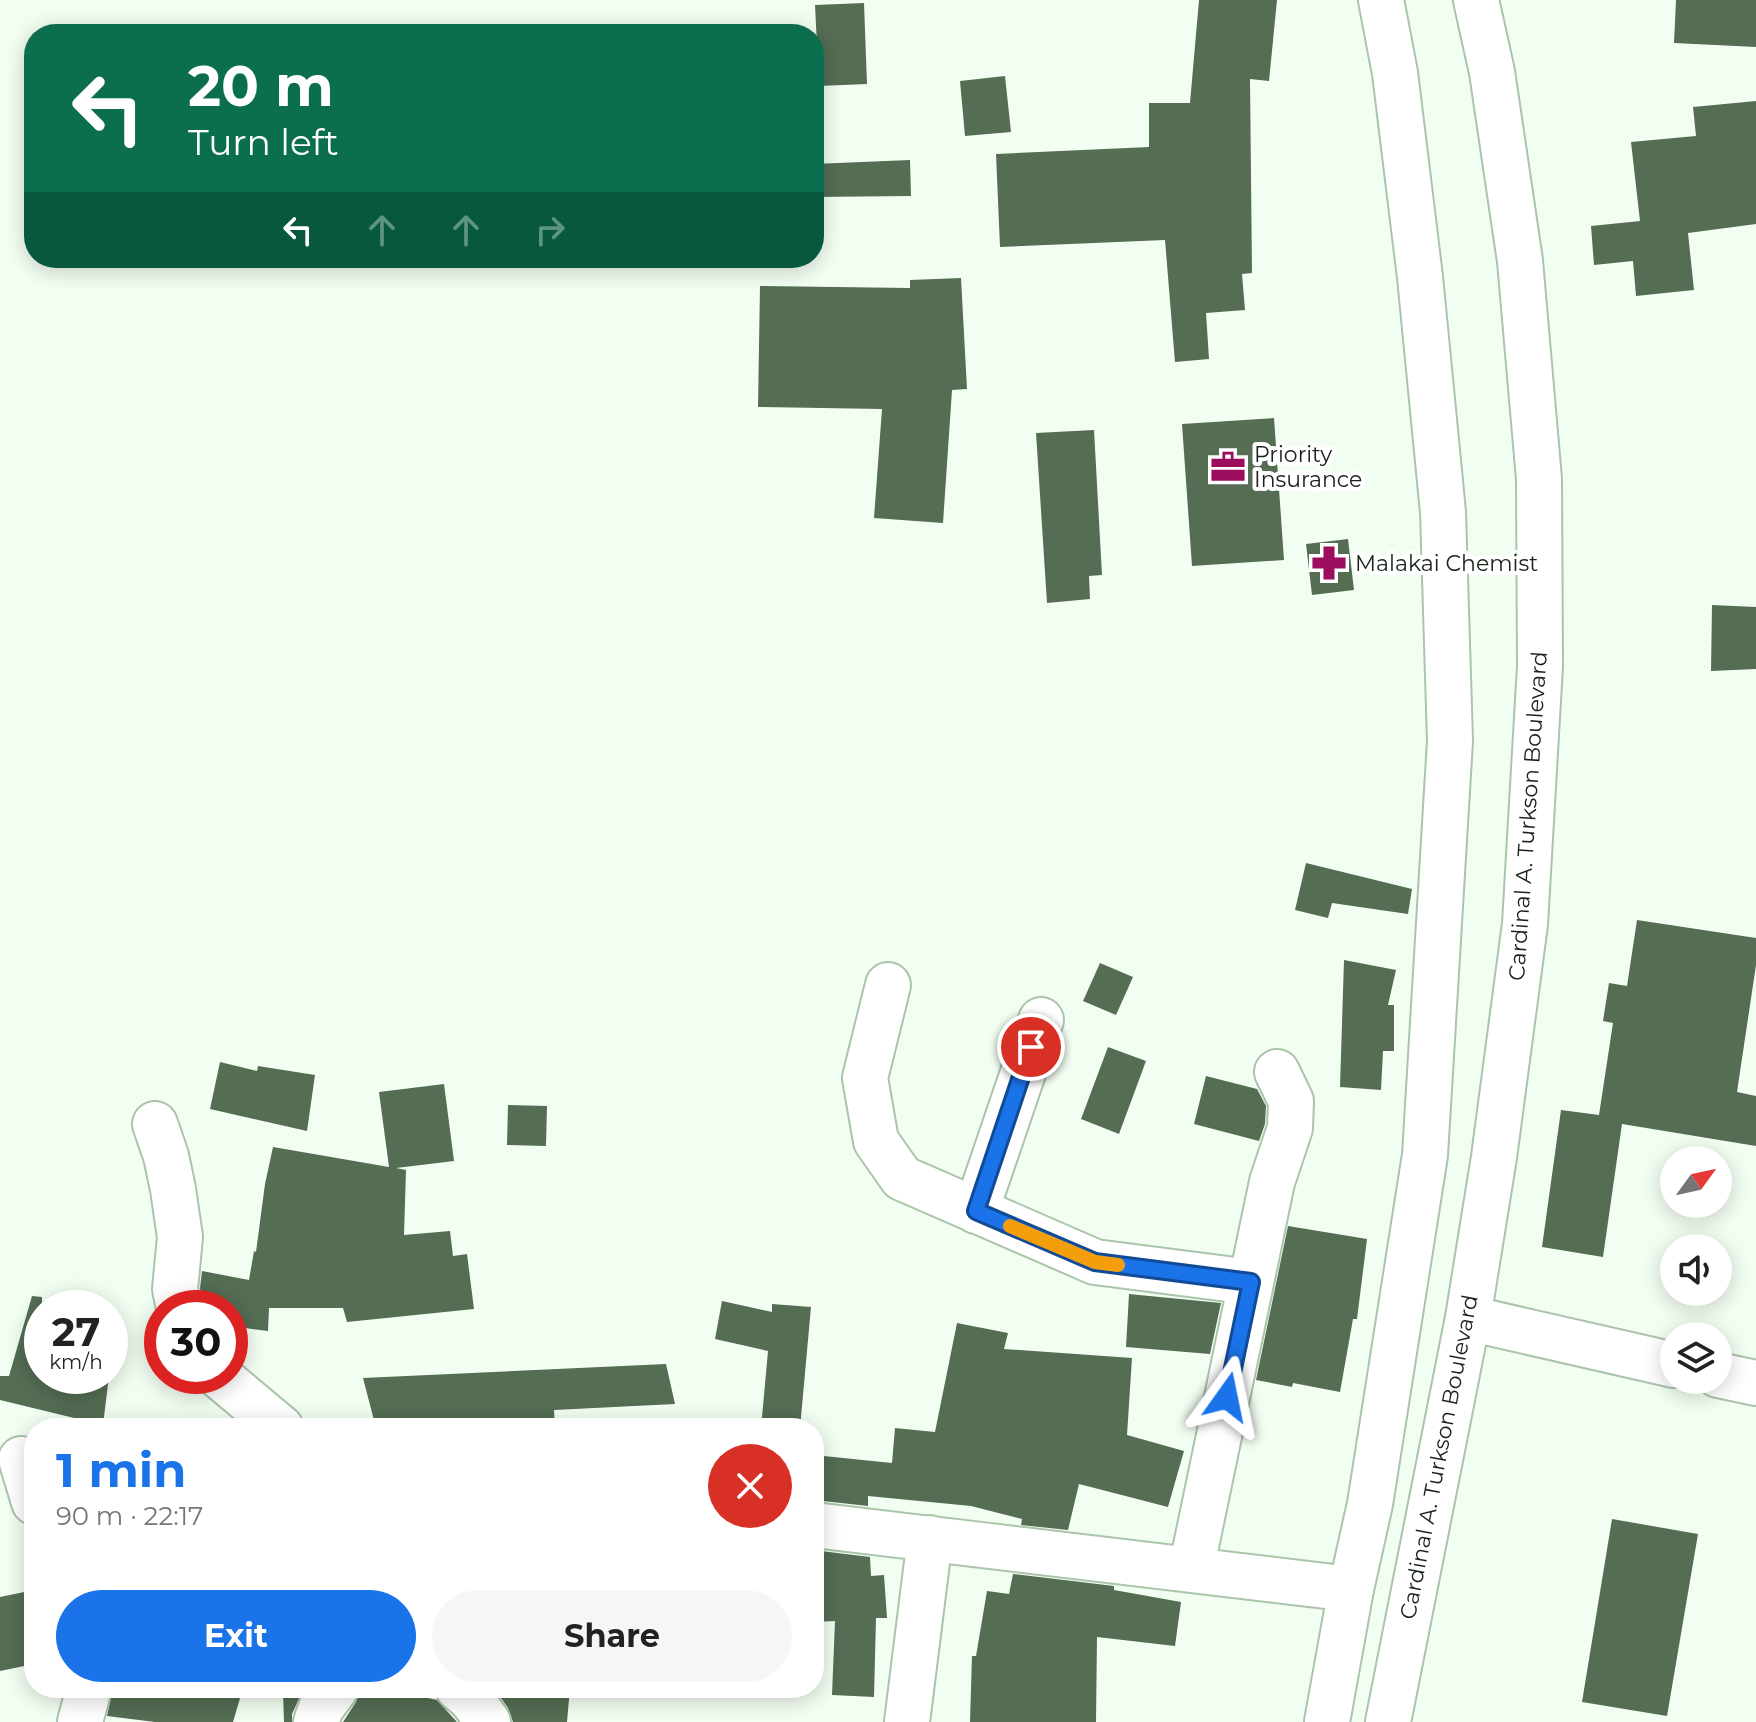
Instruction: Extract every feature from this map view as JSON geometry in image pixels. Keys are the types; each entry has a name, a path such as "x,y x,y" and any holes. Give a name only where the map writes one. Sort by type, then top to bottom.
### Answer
{"street":[{"path":"1327,1722 1370,1504 1425,1155 1450,741 1443,512 1418,262 1395,73 1381,0"},
{"name":"Cardinal A. Turkson Boulevard","path":"1388,1722 1468,1318 1494,1157 1525,924 1540,666 1539,479 1520,261 1492,72 1476,0"},
{"path":"888,985 865,1078 876,1141 902,1178 1095,1262 1251,1282"},
{"path":"976,1211 1041,1020"},
{"path":"1191,1570 1272,1182 1290,1128 1291,1101 1277,1072"},
{"path":"155,1124 166,1156 180,1237 175,1290"},
{"path":"1468,1318 1660,1362"},
{"path":"1732,1378 1756,1383"},
{"path":"240,1394 269,1418"},
{"path":"21,1459 24,1469"},
{"path":"824,1526 1351,1589"},
{"path":"1363,1533 1422,1546"},
{"path":"907,1722 930,1538"},
{"path":"80,1722 86,1698"},
{"path":"316,1722 328,1698"},
{"path":"470,1698 488,1722"}],"building":[{"path":"1199,0 1277,0 1269,81 1250,79 1252,273 1242,274 1245,310 1206,313 1209,359 1175,362 1165,240 1000,247 996,154 1149,147 1149,103 1190,103"},
{"path":"1676,0 1756,0 1756,47 1674,43"},
{"path":"864,3 867,84 824,86 824,24 816,24 815,5"},
{"path":"1005,76 1011,132 965,136 960,81"},
{"path":"1756,101 1756,224 1688,233 1694,290 1636,296 1633,261 1594,265 1591,226 1640,221 1631,142 1696,136 1693,107"},
{"path":"910,160 911,196 824,197 824,164"},
{"path":"961,278 967,389 952,390 943,523 874,518 882,409 758,407 760,286 910,288 910,280"},
{"path":"1274,418 1284,560 1192,566 1182,424"},
{"path":"1094,430 1102,575 1089,576 1090,599 1047,603 1036,433"},
{"path":"1348,539 1354,590 1312,595 1306,544"},
{"path":"1712,605 1756,607 1756,669 1711,671"},
{"path":"1306,863 1412,889 1408,914 1332,903 1328,918 1295,910"},
{"path":"1637,920 1756,938 1756,965 1737,1092 1756,1096 1756,1146 1622,1124 1603,1257 1542,1247 1561,1110 1599,1115 1613,1023 1603,1021 1609,983 1627,986"},
{"path":"1344,960 1396,970 1388,1005 1394,1005 1394,1051 1383,1051 1381,1090 1340,1087"},
{"path":"1100,963 1133,977 1116,1015 1083,1001"},
{"path":"1108,1047 1146,1061 1119,1134 1081,1119"},
{"path":"220,1062 257,1071 258,1066 315,1075 307,1131 210,1109"},
{"path":"1206,1076 1257,1089 1266,1106 1265,1124 1259,1141 1194,1124"},
{"path":"444,1084 454,1161 396,1168 406,1170 404,1235 450,1231 453,1256 467,1254 474,1309 347,1322 343,1308 269,1308 268,1331 248,1328 248,1290 200,1290 202,1271 249,1280 273,1147 389,1167 379,1092"},
{"path":"508,1105 547,1106 546,1146 507,1145"},
{"path":"1288,1226 1367,1239 1357,1319 1353,1319 1340,1392 1256,1380"},
{"path":"1129,1294 1221,1303 1210,1354 1126,1347"},
{"path":"722,1301 772,1312 772,1304 811,1307 801,1418 762,1418 768,1351 715,1339"},
{"path":"957,1323 1008,1333 1004,1349 1132,1358 1127,1435 1184,1451 1168,1507 1079,1484 1068,1530 1021,1525 1022,1519 971,1506 868,1496 868,1506 824,1501 824,1456 892,1463 895,1428 935,1432"},
{"path":"24,1324 24,1394 107,1394 104,1418 74,1418 0,1400 0,1376 9,1376"},
{"path":"666,1364 675,1404 554,1410 554,1418 373,1418 363,1378"},
{"path":"1612,1519 1698,1534 1667,1716 1582,1702"},
{"path":"824,1551 870,1557 871,1576 884,1575 887,1618 876,1618 874,1697 832,1695 835,1621 824,1622"},
{"path":"1013,1574 1114,1586 1114,1590 1181,1602 1175,1646 1097,1637 1096,1722 970,1722 972,1656 976,1656 987,1591 1009,1594"},
{"path":"24,1592 24,1666 0,1671 0,1597"},
{"path":"111,1698 240,1698 233,1722 155,1722 107,1716"},
{"path":"283,1698 299,1698 292,1722 284,1722"},
{"path":"358,1698 428,1698 437,1700 457,1722 343,1722"},
{"path":"501,1698 569,1698 567,1722 513,1722"}],"slow traffic":[{"path":"1010,1226 1095,1262 1118,1265"}],"place":[{"name":"Priority Insurance","path":"1228,467"},
{"name":"Malakai Chemist","path":"1329,563"}],"route":[{"path":"1031,1047 976,1211 1095,1262 1251,1282 1227,1397"}]}
